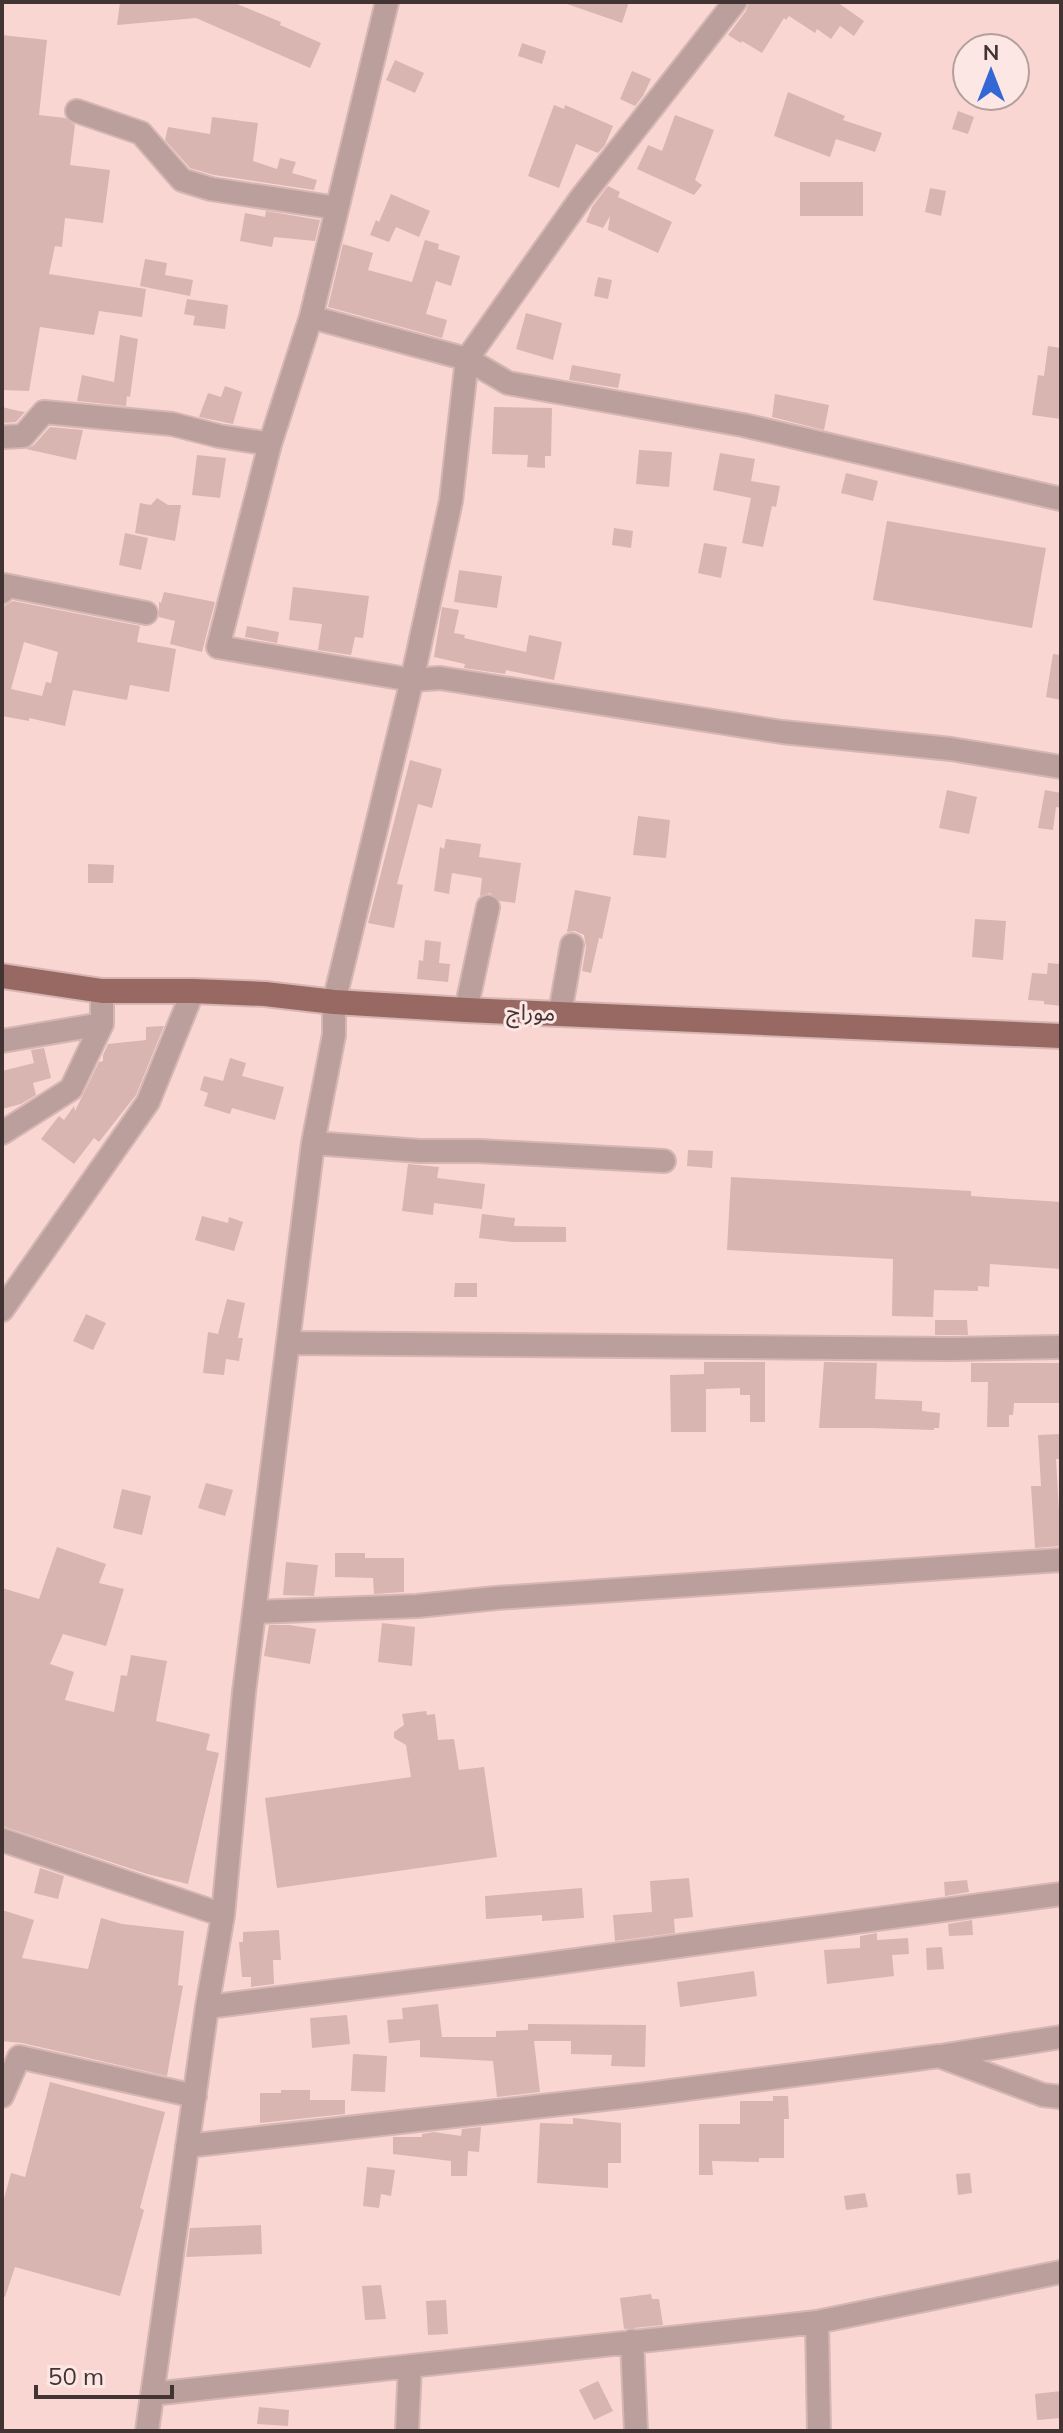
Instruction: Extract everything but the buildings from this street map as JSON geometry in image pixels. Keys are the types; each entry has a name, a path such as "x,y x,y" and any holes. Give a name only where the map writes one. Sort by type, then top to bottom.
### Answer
{"main road":[{"name":"موراج","path":"2,976 102,991 265,994 334,1002 466,1010 1061,1036"}],"street":[{"path":"387,2 311,317 270,444 218,647 412,680 440,678 782,732 951,749 1061,767"},
{"path":"147,2431 207,2007 223,1915 254,1612 313,1143 334,1035 334,1002 412,680 451,501 467,359 581,198 735,2"},
{"path":"77,111 141,133 182,180 211,189 337,208"},
{"path":"311,317 467,359 508,383 743,425 1061,499"},
{"path":"2,437 23,436 44,412 172,424 270,444"},
{"path":"2,592 4,585 146,613"},
{"path":"466,1010 488,907"},
{"path":"560,1013 572,945"},
{"path":"2,1133 71,1089 102,1024 102,991"},
{"path":"2,1310 148,1102 193,991"},
{"path":"2,1041 102,1024"},
{"path":"313,1143 420,1151 479,1151 664,1161"},
{"path":"289,1343 950,1349 1061,1347"},
{"path":"254,1612 417,1606 1061,1560"},
{"path":"2,1840 223,1915"},
{"path":"207,2007 1061,1894"},
{"path":"187,2146 640,2095 1061,2037"},
{"path":"939,2056 1043,2095 1061,2097"},
{"path":"2,2096 19,2057 195,2096"},
{"path":"152,2394 817,2322 1061,2272"},
{"path":"817,2322 819,2431"},
{"path":"632,2341 636,2431"},
{"path":"407,2431 410,2366"}]}
